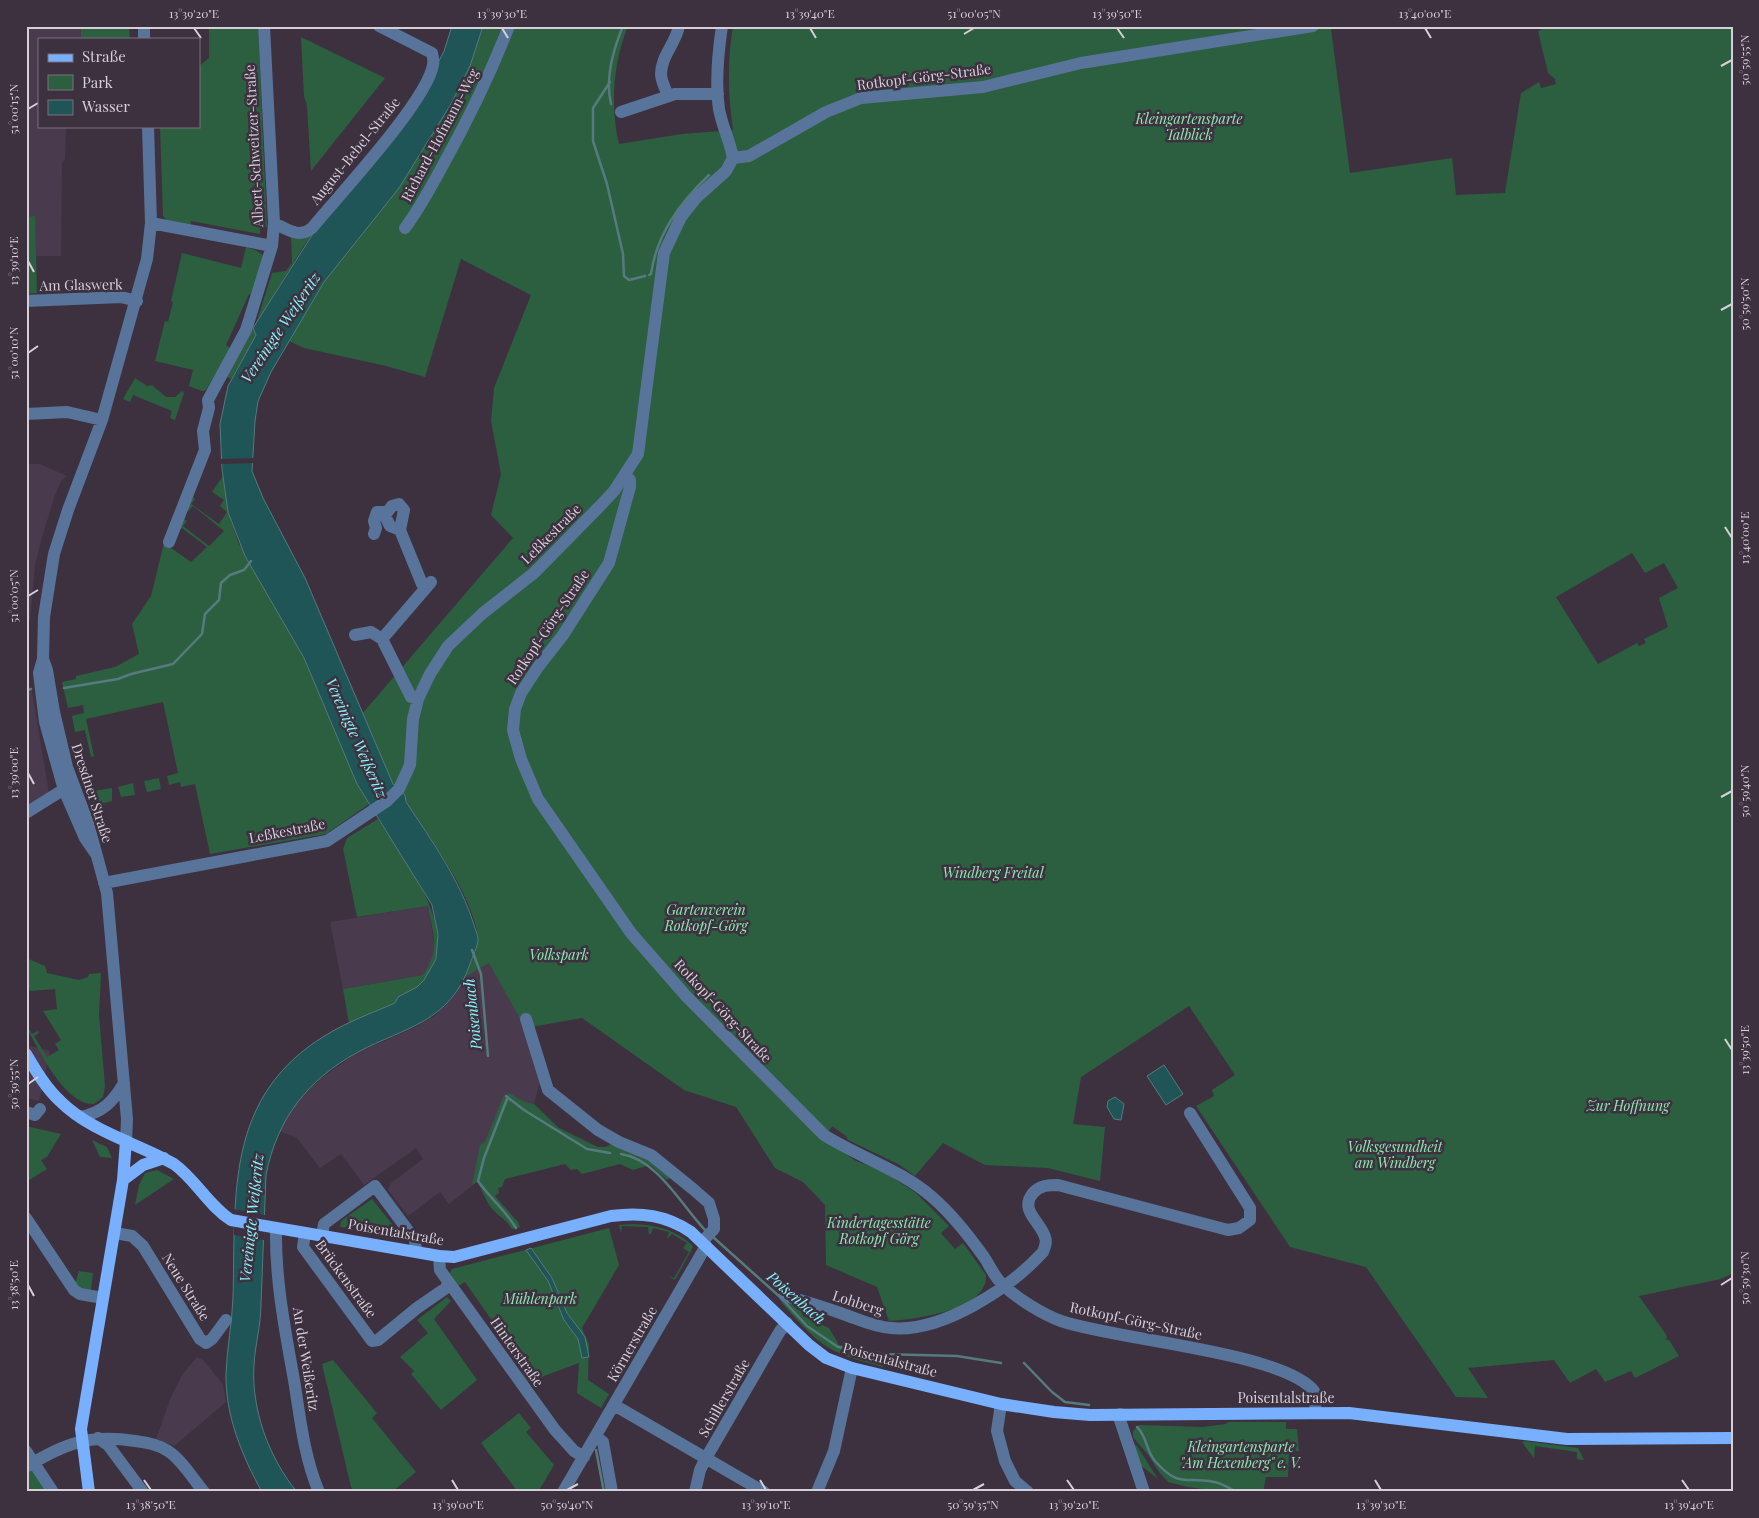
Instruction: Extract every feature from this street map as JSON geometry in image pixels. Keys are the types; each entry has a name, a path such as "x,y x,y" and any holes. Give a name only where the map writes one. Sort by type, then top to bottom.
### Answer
{"main road":[{"name":"Poisentalstraße","path":"26,1054 54,1096 80,1117 164,1158 184,1172 218,1210 234,1221 454,1257 588,1221 630,1214 657,1215 680,1224 707,1239 808,1345 826,1358 852,1368 1001,1404 1054,1412 1120,1414 1349,1413 1568,1439 1733,1438"},
{"path":"89,1492 81,1441 81,1429 124,1180 126,1141"},
{"path":"124,1180 143,1165 164,1158"}],"street":[{"name":"Albert-Schweitzer-Straße","path":"168,542 205,450 203,431 210,408 208,400 246,330 272,246 274,223 264,26"},
{"name":"August-Bebel-Straße","path":"274,223 299,234 304,234 312,228 402,120 419,94 434,64 432,54 379,26"},
{"name":"Richard-Hofmann-Weg","path":"405,228 416,213 470,116 487,82 509,26"},
{"path":"668,96 660,74 666,52 679,26"},
{"path":"625,475 638,454 664,252 681,217 696,198 732,164 733,158 719,110 718,65 722,26"},
{"name":"Rotkopf-Görg-Straße","path":"733,158 749,156 795,128 850,102 882,94 983,87 1081,63 1314,26"},
{"path":"621,112 668,96 718,94"},
{"name":"Dresdner Straße","path":"126,1141 124,1083 109,910 88,823 68,789 48,670 43,659 44,617 54,554 68,510 102,420 137,301 147,259 152,223 148,128"},
{"path":"152,223 272,246"},
{"name":"Am Glaswerk","path":"26,301 121,297 137,301"},
{"path":"26,414 67,412 102,420"},
{"name":"Rotkopf-Görg-Straße","path":"625,475 630,480 630,487 609,563 563,636 538,667 521,693 515,709 513,730 521,759 538,799 627,927 686,996 824,1135 850,1152 886,1168 932,1197 962,1229 1003,1285 1050,1316 1062,1321 1098,1331 1234,1356 1300,1378 1314,1390 1316,1413"},
{"name":"Leßkestraße","path":"104,883 327,841 373,811 399,789 410,766 413,719 418,699 430,674 448,646 483,613 534,573 608,497 625,475"},
{"path":"382,639 429,585 422,584 400,530 404,510 399,504 392,506 385,515"},
{"path":"374,534 376,512 384,512 390,526 400,530"},
{"path":"355,635 371,632 382,639 411,697 418,699"},
{"path":"26,813 68,789"},
{"path":"526,1019 548,1090 598,1130 619,1142 651,1154 710,1203 714,1218 714,1229 707,1239"},
{"path":"80,1117 98,1112 108,1106 124,1083"},
{"path":"26,1112 35,1115 40,1109"},
{"name":"Lohberg","path":"785,1296 878,1326 907,1328 923,1326 959,1313 1013,1280 1043,1252 1045,1237 1030,1213 1028,1205 1030,1197 1037,1189 1046,1185 1058,1185 1228,1230 1239,1228 1250,1220 1250,1208 1190,1113"},
{"path":"322,1235 324,1224 375,1186 415,1240 416,1252"},
{"path":"26,1218 74,1290 80,1294 103,1298"},
{"name":"An der Weißeritz","path":"270,1227 286,1336 304,1438 319,1492"},
{"name":"Neue Straße","path":"115,1233 132,1236 143,1246 200,1339 206,1343 212,1339 226,1320"},
{"name":"Brückenstraße","path":"305,1233 303,1247 372,1341 378,1340 417,1308 446,1288 448,1282"},
{"name":"Körnerstraße","path":"563,1492 707,1239"},
{"name":"Hinterstraße","path":"439,1256 440,1270 448,1282 555,1430 574,1451 584,1457"},
{"name":"Schillerstraße","path":"695,1492 700,1470 706,1458 780,1331 787,1323"},
{"path":"817,1492 834,1451 852,1368"},
{"path":"1001,1404 997,1431 1005,1461 1015,1481 1028,1492"},
{"path":"614,1405 764,1492"},
{"path":"1120,1414 1120,1420 1144,1492"},
{"path":"596,1436 603,1442 612,1492"},
{"path":"30,1465 63,1447 98,1438 107,1437 154,1444 166,1450 204,1492"},
{"path":"98,1438 108,1445 143,1492"},
{"path":"26,1450 30,1465 53,1492"}],"shaded area":[{"path":"26,26 81,26 81,38 38,38 38,128 66,128 65,159 62,163 61,256 35,256 35,217 26,217"},
{"path":"26,464 40,464 67,476 61,481 54,498 41,541 35,565 30,620 26,620"},
{"path":"32,691 49,793 26,806 26,693"},
{"path":"428,906 435,949 431,962 423,975 343,989 330,922"},
{"path":"489,962 525,1028 541,1078 534,1104 525,1102 483,1177 449,1204 440,1192 408,1216 388,1190 390,1184 423,1159 416,1148 364,1185 341,1154 320,1168 296,1137 279,1131 286,1117 303,1094 323,1077 357,1053 416,1027 436,1015 454,997 465,977"},
{"path":"26,1045 50,1051 39,1101 26,1098"},
{"path":"197,1357 203,1360 223,1384 226,1402 174,1446 156,1439 171,1397 182,1375"}],"green space":[{"path":"81,26 129,26 130,38 81,38"},
{"path":"209,26 258,26 267,227 260,227 260,234 191,221 190,227 168,222 163,216 160,128 200,128 200,65 209,58"},
{"path":"483,26 628,26 619,55 614,85 614,115 619,144 682,134 733,130 729,78 733,26 1354,26 1331,29 1350,173 1452,158 1456,195 1505,193 1521,93 1539,82 1541,88 1556,84 1555,79 1548,73 1538,31 1551,26 1733,26 1733,1273 1721,1279 1639,1296 1667,1336 1666,1340 1669,1340 1679,1356 1635,1378 1631,1371 1605,1382 1596,1369 1570,1383 1554,1360 1468,1368 1488,1398 1456,1397 1366,1267 1290,1247 1196,1106 1214,1096 1212,1090 1235,1075 1189,1006 1081,1077 1073,1124 1105,1127 1100,1181 1048,1168 985,1165 943,1143 915,1176 900,1165 848,1140 846,1136 832,1126 824,1139 856,1161 883,1171 916,1193 949,1226 941,1233 955,1249 963,1243 986,1275 983,1287 975,1297 963,1305 932,1315 889,1321 877,1287 826,1265 825,1205 803,1182 775,1168 736,1107 684,1090 582,1018 525,1028 489,963 465,977 478,941 474,920 467,902 449,867 406,802 405,795 393,784 362,714 513,538 491,515 501,474 491,421 494,388 531,295 461,259 425,377 386,366 304,348 289,341 324,282 399,188 451,104 470,66","holes":["1632,553 1645,573 1664,563 1678,588 1659,598 1668,627 1644,639 1646,643 1639,646 1637,643 1598,664 1556,597"]},
{"path":"301,37 385,78 311,171 307,106 304,96"},
{"path":"35,216 37,293 26,294 26,217"},
{"path":"313,234 256,324 272,273 286,271 292,263 291,236"},
{"path":"246,247 263,255 254,296 249,294 226,345 231,349 206,390 202,391 189,386 193,370 155,361 165,321 168,322 173,302 171,301 182,253 241,268"},
{"path":"253,329 256,335 231,379 227,377"},
{"path":"135,378 147,386 152,385 166,397 175,397 182,391 184,393 175,420 170,418 172,411 133,395 130,402 123,399"},
{"path":"223,476 228,512 238,542 304,658 357,784 369,804 326,834 210,854 195,784 181,787 180,782 169,785 167,776 178,773 163,702 86,719 94,756 91,757 85,730 75,732 72,716 84,713 83,705 68,708 62,682 76,679 76,676 115,667 139,654 132,624 151,596 164,543 191,562 207,547 182,528 177,533 184,519 187,521 183,526 209,546 224,531 193,506 188,511 186,510 191,496 195,499 191,504 219,524 227,512 220,506 224,500 212,492"},
{"path":"159,778 161,789 147,792 144,781"},
{"path":"133,783 135,795 121,797 118,787"},
{"path":"112,788 112,801 94,806 92,797 89,797 87,792"},
{"path":"378,819 423,890 432,910 437,930 438,949 432,967 419,986 401,996 395,1003 349,1023 343,989 423,975 429,966 434,949 428,906 357,917 343,849 347,838"},
{"path":"26,958 45,966 47,973 79,980 88,977 89,974 101,973 99,1015 105,1086 103,1097 94,1104 83,1102 63,1086 45,1061 26,1027 26,1024 32,1034 38,1031 39,1033 34,1036 47,1057 59,1050 55,1044 61,1040 43,1011 57,1009 55,989 30,991 26,984"},
{"path":"509,1093 525,1102 534,1104 559,1128 598,1147 606,1147 614,1142 651,1156 672,1176 667,1180 650,1165 633,1170 620,1164 582,1174 577,1169 571,1170 565,1164 505,1179 502,1187 498,1188 499,1193 495,1196 518,1222 520,1227 512,1229 490,1206 477,1182 472,1185 480,1145 485,1142 503,1097"},
{"path":"26,1126 61,1134 47,1157 41,1160 47,1169 26,1182"},
{"path":"92,1140 107,1147 112,1158 100,1157"},
{"path":"157,1170 174,1179 135,1205 139,1185 145,1173"},
{"path":"372,1199 396,1229 394,1235 340,1227 341,1221"},
{"path":"639,1224 658,1227 676,1234 692,1245 693,1247 675,1280 668,1276 674,1278 689,1252 683,1248 687,1243 672,1234 667,1239 669,1232 653,1228 651,1234 649,1234 648,1227 622,1226 621,1233 619,1225"},
{"name":"Mühlenpark","path":"609,1228 619,1265 582,1328 589,1345 588,1380 609,1394 601,1408 577,1393 579,1363 528,1382 522,1373 526,1369 465,1282 458,1286 450,1273 452,1269"},
{"path":"79,1271 93,1273 91,1290 85,1290 75,1284"},
{"path":"447,1297 451,1301 434,1319 477,1380 441,1410 411,1374 414,1371 400,1357 428,1333 417,1320"},
{"path":"785,1298 800,1308 803,1316 829,1328 839,1345 881,1352 884,1359 883,1367 848,1357 815,1338 781,1302"},
{"path":"333,1360 377,1413 372,1418 416,1472 392,1492 355,1492 351,1487 322,1364"},
{"path":"519,1413 531,1428 526,1432 554,1465 538,1492 518,1492 481,1443"},
{"name":"Kleingartensparte \"Am Hexenberg\" e. V.","path":"1228,1422 1286,1422 1286,1429 1297,1429 1299,1451 1289,1451 1288,1477 1266,1477 1263,1492 1225,1492 1168,1482 1133,1437 1133,1431 1139,1425 1203,1427 1226,1424"},
{"path":"1522,1442 1578,1448 1584,1460 1577,1459 1577,1452 1535,1446 1534,1458"},
{"path":"1133,1444 1137,1446 1158,1479 1139,1464"},
{"path":"33,1470 48,1492 26,1492 26,1474"}],"water":[{"name":"Vereinigte Weißeritz","path":"452,26 483,26 470,66 451,104 399,188 324,282 271,372 258,401 255,421 252,471 263,498 305,578 393,784 405,795 406,802 453,877 468,908 478,939 476,949 461,984 451,999 424,1021 358,1052 324,1075 309,1088 297,1103 286,1119 278,1136 266,1175 261,1312 254,1382 259,1416 270,1448 287,1479 297,1492 262,1492 236,1435 226,1389 233,1298 234,1222 242,1151 253,1118 269,1088 293,1060 334,1030 395,1003 398,997 417,987 424,980 436,959 438,934 432,905 357,784 304,658 245,556 228,512 222,469 220,424 228,386 256,335 253,328 316,229 421,96 444,51"},
{"path":"1164,1065 1183,1094 1166,1105 1147,1076"},
{"path":"1115,1097 1124,1104 1121,1120 1114,1119 1107,1107 1108,1101"},
{"path":"531,1248 552,1278 567,1313 585,1337 589,1357 582,1358 578,1339 564,1320 548,1281 526,1250"}],"pier":[{"path":"255,458 255,463 221,464 221,459"},
{"path":"234,1209 265,1215 264,1240 234,1235"}],"waterway":[{"path":"611,104 609,94 611,65 623,26"},
{"path":"610,82 593,108 593,141 607,184 623,254 624,276 629,280 645,276"},
{"path":"649,275 651,274 654,259 664,232 671,220 679,208 709,175"},
{"path":"64,688 118,679 173,664 202,634 205,614 219,600 221,583 230,575 244,570 251,561"},
{"path":"26,691 31,689"},
{"name":"Poisenbach","path":"472,950 481,974 488,1056"},
{"name":"Poisenbach","path":"506,1096 524,1110 587,1149 610,1153"},
{"path":"507,1099 484,1158 478,1181 516,1228"},
{"name":"Poisenbach","path":"621,1154 647,1165 669,1186 707,1232"},
{"name":"Poisenbach","path":"713,1237 780,1297"},
{"name":"Poisenbach","path":"784,1301 807,1326 838,1347 880,1354 957,1356 1001,1363"},
{"name":"Poisenbach","path":"1024,1363 1052,1392 1065,1402 1089,1405"},
{"name":"Poisenbach","path":"1137,1427 1143,1435 1152,1457 1163,1470 1183,1480 1217,1483 1236,1492"},
{"path":"596,1450 604,1492"}],"park label":[{"name":"Kleingartensparte Talblick","path":"1189,128"},
{"name":"Windberg Freital","path":"993,873"},
{"name":"Gartenverein Rotkopf-Görg","path":"706,918"},
{"name":"Volkspark","path":"559,955"},
{"name":"Zur Hoffnung","path":"1628,1106"},
{"name":"Volksgesundheit am Windberg","path":"1395,1156"},
{"name":"Kindertagesstätte Rotkopf Görg","path":"879,1232"}]}
